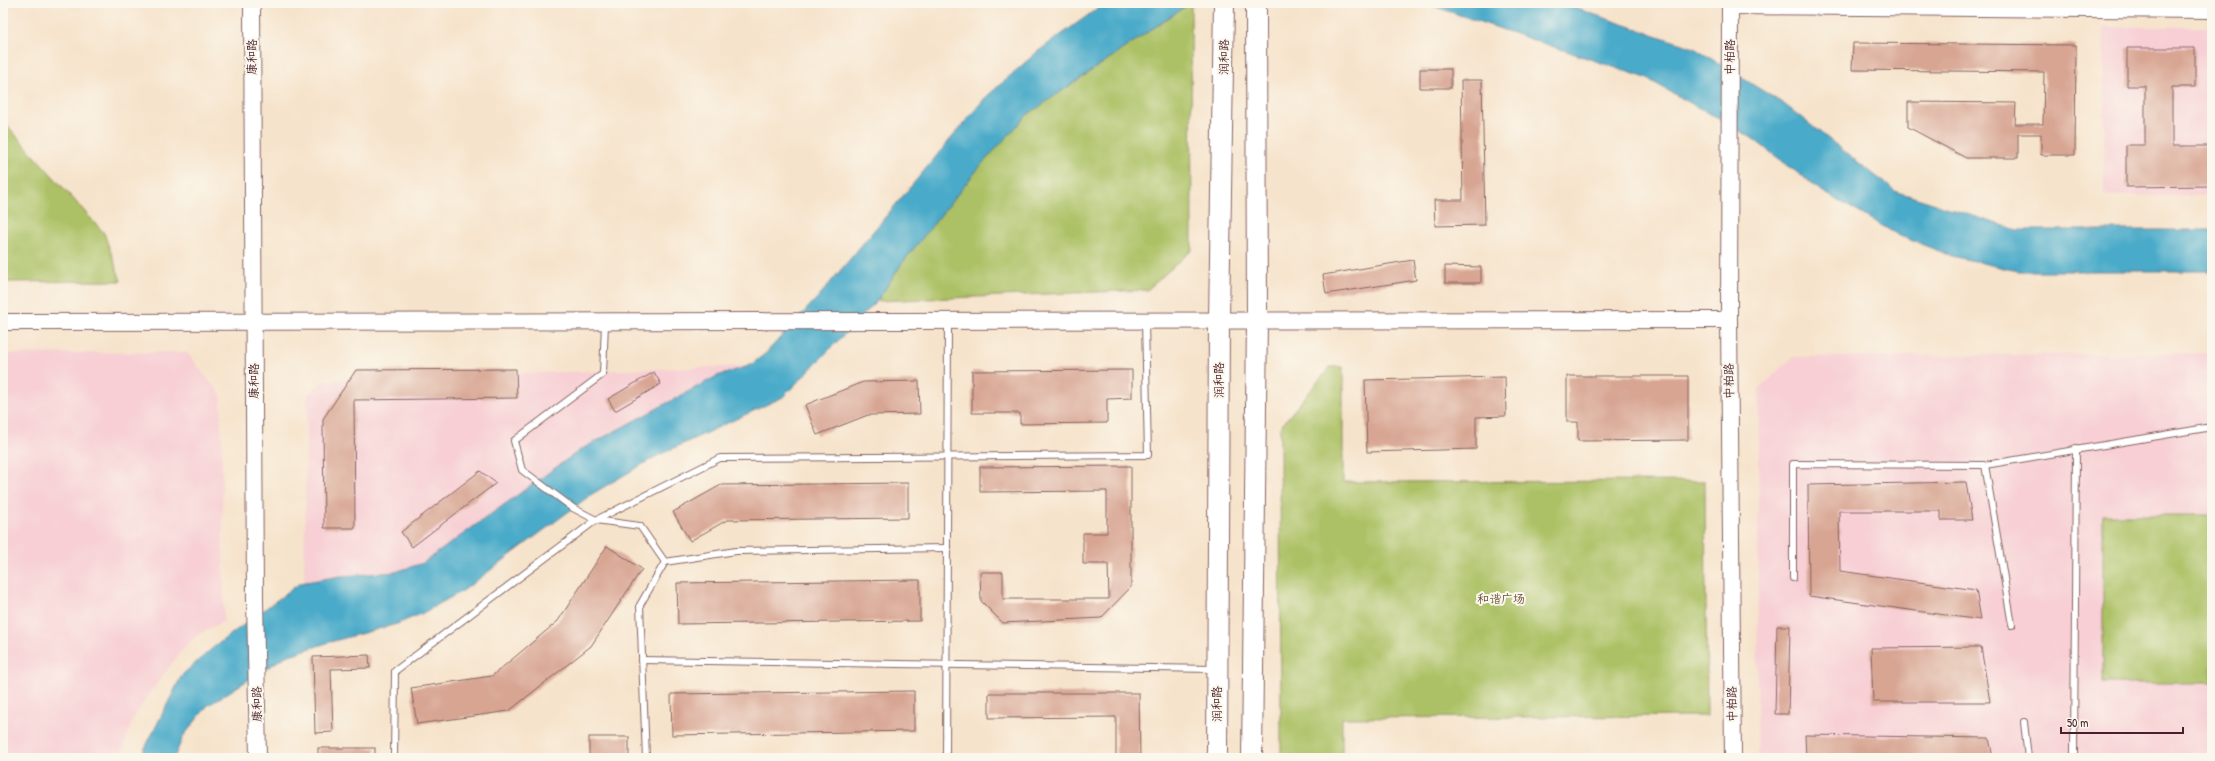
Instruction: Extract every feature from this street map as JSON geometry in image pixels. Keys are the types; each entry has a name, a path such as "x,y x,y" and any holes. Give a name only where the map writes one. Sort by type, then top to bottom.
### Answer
{"main road":[{"name":"润和路","path":"1217,758 1219,320 1224,3"},
{"path":"1252,758 1257,320 1256,3"}],"street":[{"name":"康和路","path":"252,3 255,600 258,758"},
{"path":"1730,5 2212,12"},
{"name":"中柏路","path":"1730,5 1729,320 1733,758"},
{"path":"3,322 1729,320"}],"lane":[{"path":"946,758 948,320"},
{"path":"394,758 395,671 596,520 720,458 1148,455 1145,320"},
{"path":"605,321 603,374 514,441 522,470 573,508 596,520 640,526 665,562"},
{"path":"1793,578 1793,464 1985,465 2212,427"},
{"path":"2074,758 2076,449"},
{"path":"1985,465 2012,626"},
{"path":"665,562 736,550 947,548"},
{"path":"646,758 640,605 665,562"},
{"path":"642,660 1217,669"},
{"path":"2024,722 2028,758"}],"shaded area":[{"path":"2104,27 2212,27 2212,196 2104,196"},
{"path":"186,352 221,395 224,621 197,635 179,654 151,691 133,719 120,758 3,758 3,354"},
{"path":"2212,353 2212,758 1757,758 1759,389 1793,357"},
{"path":"749,366 717,376 580,450 424,563 395,572 341,576 304,582 307,395 325,380"}],"green space":[{"path":"1190,3 1192,250 1147,290 877,301 903,262 981,165 1027,115"},
{"path":"3,121 104,233 121,281 3,282"},
{"name":"和谐广场","path":"1330,367 1343,367 1343,482 1705,481 1707,716 1342,718 1342,758 1281,758 1280,427"},
{"path":"2103,515 2212,515 2212,683 2103,683"}],"water":[{"path":"1105,3 1190,3 1027,115 981,165 903,262 877,301 783,397 655,457 592,494 464,590 423,613 397,624 330,642 286,656 207,706 183,737 174,758 140,758 182,675 215,646 300,583 341,576 395,572 423,563 580,450 717,376 749,366 765,354 819,296 985,98 1037,52"},
{"path":"1424,3 1560,3 1694,48 1784,104 1895,191 2017,230 2212,230 2212,271 2017,271 1952,256 1900,236 1820,190 1752,138 1646,78"}],"building":[{"path":"1853,43 2076,45 2075,155 2041,155 2041,134 2018,134 2018,158 1966,158 1908,127 1908,102 2016,103 2015,124 2043,124 2044,72 1852,70"},
{"path":"2127,48 2195,48 2195,87 2172,87 2172,146 2212,146 2212,186 2126,187 2126,145 2145,145 2145,86 2127,86"},
{"path":"1420,69 1451,69 1451,88 1420,88"},
{"path":"1461,80 1482,80 1485,225 1435,226 1434,200 1463,200"},
{"path":"1413,260 1416,280 1326,294 1323,275"},
{"path":"1445,266 1481,267 1481,283 1445,283"},
{"path":"516,369 517,398 354,400 355,528 324,528 323,419 356,370"},
{"path":"1132,370 1132,398 1107,399 1107,423 1020,424 1020,413 972,413 972,371"},
{"path":"654,372 661,384 615,411 608,399"},
{"path":"1567,376 1688,376 1688,440 1578,441 1578,422 1567,422"},
{"path":"1505,377 1506,416 1476,417 1476,449 1367,452 1365,380"},
{"path":"919,381 920,414 868,415 817,435 805,405 863,382"},
{"path":"1131,466 1131,587 1101,618 1003,623 981,601 980,572 1003,572 1003,599 1109,599 1108,564 1083,564 1083,533 1107,533 1107,491 980,492 980,467"},
{"path":"480,471 496,483 412,547 401,532"},
{"path":"1966,482 1972,520 1941,520 1941,511 1839,511 1840,571 1976,590 1981,620 1809,596 1808,485"},
{"path":"908,483 908,518 727,520 690,541 673,512 721,485"},
{"path":"607,546 642,569 591,646 509,711 417,724 411,688 492,676 558,621"},
{"path":"920,580 920,621 678,624 677,583"},
{"path":"1777,626 1790,626 1788,714 1775,714"},
{"path":"1981,647 1990,702 1873,702 1871,648"},
{"path":"369,655 370,668 331,669 333,732 315,733 313,657"},
{"path":"914,691 914,731 672,735 671,694"},
{"path":"989,693 1139,693 1140,758 1116,758 1116,717 989,718"},
{"path":"1805,735 1989,738 1993,758 1806,758"},
{"path":"589,737 629,737 629,758 589,758"},
{"path":"318,748 375,748 375,758 318,758"}]}
